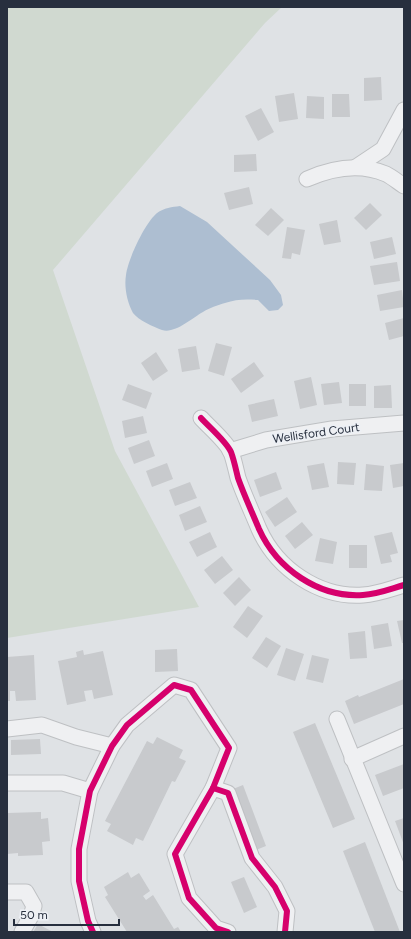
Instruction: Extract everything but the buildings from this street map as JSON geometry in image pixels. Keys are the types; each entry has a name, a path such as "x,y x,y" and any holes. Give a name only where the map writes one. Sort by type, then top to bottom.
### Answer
{"street":[{"path":"356,167 383,149 404,110"},
{"path":"307,179 324,172 356,167 386,174 404,186"},
{"path":"201,418 230,451 239,480 260,531 272,550 286,566 302,579 315,585 341,593 362,595 383,592 404,585"},
{"name":"Wellisford Court","path":"230,451 266,440 332,429 404,423"},
{"path":"93,932 88,921 79,881 79,849 90,791 112,746 127,725 174,684 191,690 229,748 213,788 175,854 189,898 216,928 228,932"},
{"path":"337,718 352,759 404,882"},
{"path":"7,729 42,725 76,737 112,746"},
{"path":"352,759 404,736"},
{"path":"7,783 63,783 90,791"},
{"path":"213,788 228,794 252,858 275,887 287,911 284,932"},
{"path":"7,892 26,892 34,906 31,916 22,932"}],"shaded area":[{"path":"7,7 282,7 265,23 53,270 115,451 199,607 7,638"}],"water":[{"path":"180,206 207,222 270,280 281,295 283,305 278,310 269,311 258,300 246,299 233,301 211,308 178,328 167,331 142,321 135,316 129,304 125,284 127,268 130,260 142,233 152,218 160,211 171,207"}],"cycle path":[{"path":"201,418 229,448 240,484 259,529 277,557 288,568 301,578 316,586 331,592 347,595 374,594 404,585"},
{"path":"93,932 88,921 79,881 79,849 90,791 112,746 127,725 174,685 191,690 229,748 213,788"},
{"path":"228,932 216,928 189,898 175,854 213,788 228,793 252,858 275,887 287,911 285,932"}]}
